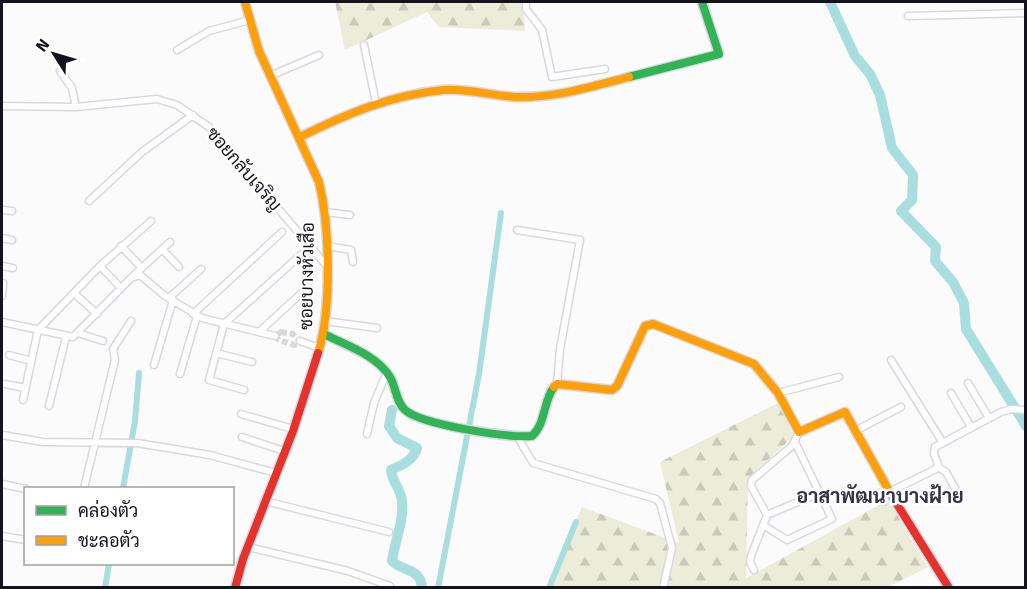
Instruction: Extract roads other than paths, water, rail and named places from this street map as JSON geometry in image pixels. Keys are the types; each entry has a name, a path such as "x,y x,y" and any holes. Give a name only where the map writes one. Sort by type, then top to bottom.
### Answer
{"street":[{"name":"ซอยบางหัวเสือ","path":"236,588 248,547 293,429 324,334 327,265 325,212 319,182 270,76 245,2"},
{"path":"526,2 526,9 542,30 552,77 605,69"},
{"path":"300,137 347,113 376,103 445,90 515,97 555,96 719,54 702,2"},
{"path":"908,16 1026,13"},
{"path":"177,51 209,31 250,20"},
{"path":"364,45 376,103"},
{"path":"270,76 319,56"},
{"path":"60,71 72,88 75,107"},
{"name":"ซอยกลับเจริญ","path":"2,106 75,107 157,99 193,115 209,127 327,265"},
{"path":"89,201 142,152 193,115"},
{"path":"2,210 12,211"},
{"path":"325,212 350,215"},
{"path":"23,400 38,330 100,266 151,221"},
{"path":"324,334 387,372 401,405 410,415 464,429 530,436 537,431 550,390 557,384 560,349 580,239 517,230"},
{"path":"180,374 195,315 282,232"},
{"path":"2,238 12,240"},
{"path":"2,322 66,337 78,333 131,278 170,242"},
{"path":"121,246 142,268"},
{"path":"327,246 351,250 353,262"},
{"path":"162,249 179,267"},
{"path":"244,390 208,380 224,324 303,253"},
{"path":"2,266 13,268"},
{"path":"100,266 121,288"},
{"path":"154,365 171,299 201,269"},
{"path":"131,278 144,276 171,299 195,315 274,336"},
{"path":"2,296 3,284"},
{"path":"258,332 308,287"},
{"path":"74,293 97,314"},
{"path":"84,487 115,360 113,349 131,321"},
{"path":"325,321 377,328"},
{"path":"557,384 612,390 617,386 639,333 645,326 653,324 754,364 778,393 799,432"},
{"path":"78,333 103,341"},
{"path":"49,406 66,337"},
{"path":"300,341 320,348"},
{"path":"216,353 252,362"},
{"path":"9,355 32,361"},
{"path":"891,360 943,443"},
{"path":"367,434 374,403 387,372"},
{"path":"778,393 840,377"},
{"path":"968,383 989,418"},
{"path":"5,384 25,388"},
{"path":"951,393 971,427"},
{"path":"855,431 901,407"},
{"path":"957,492 946,472 938,467 933,451 943,443 989,418 1011,409 1026,410"},
{"path":"767,515 751,486 752,480 795,442 799,432 845,412 889,492 949,588"},
{"path":"241,414 293,429"},
{"path":"2,435 42,442 137,443 210,455 276,473"},
{"path":"517,436 533,463 656,499 660,503 672,548 663,588"},
{"path":"242,437 285,451"},
{"path":"763,525 787,540 832,519 795,442"},
{"path":"889,492 938,467"},
{"path":"2,484 24,489"},
{"path":"754,570 750,562 751,556 767,515 819,493"},
{"path":"265,501 389,532"},
{"path":"2,536 24,540"},
{"path":"248,547 348,571 390,586"}],"waterway":[{"path":"830,2 855,56 870,74 880,95 892,148 913,175 912,200 901,211 936,247 935,261 953,282 964,303 966,329 1026,426"},
{"path":"438,588 479,374 501,213"},
{"path":"123,487 135,421 139,373"},
{"path":"392,410 389,426 397,438 417,448 410,459 391,470 401,497 402,508 401,524 392,561 415,574 422,588"},
{"path":"549,588 576,522"},
{"path":"105,588 109,565"}],"tunnel":[{"path":"281,332 293,334 300,341 294,345 279,340 275,336 281,332"}],"district":[{"name":"อาสาพัฒนาบางฝ้าย","path":"880,496"}]}
